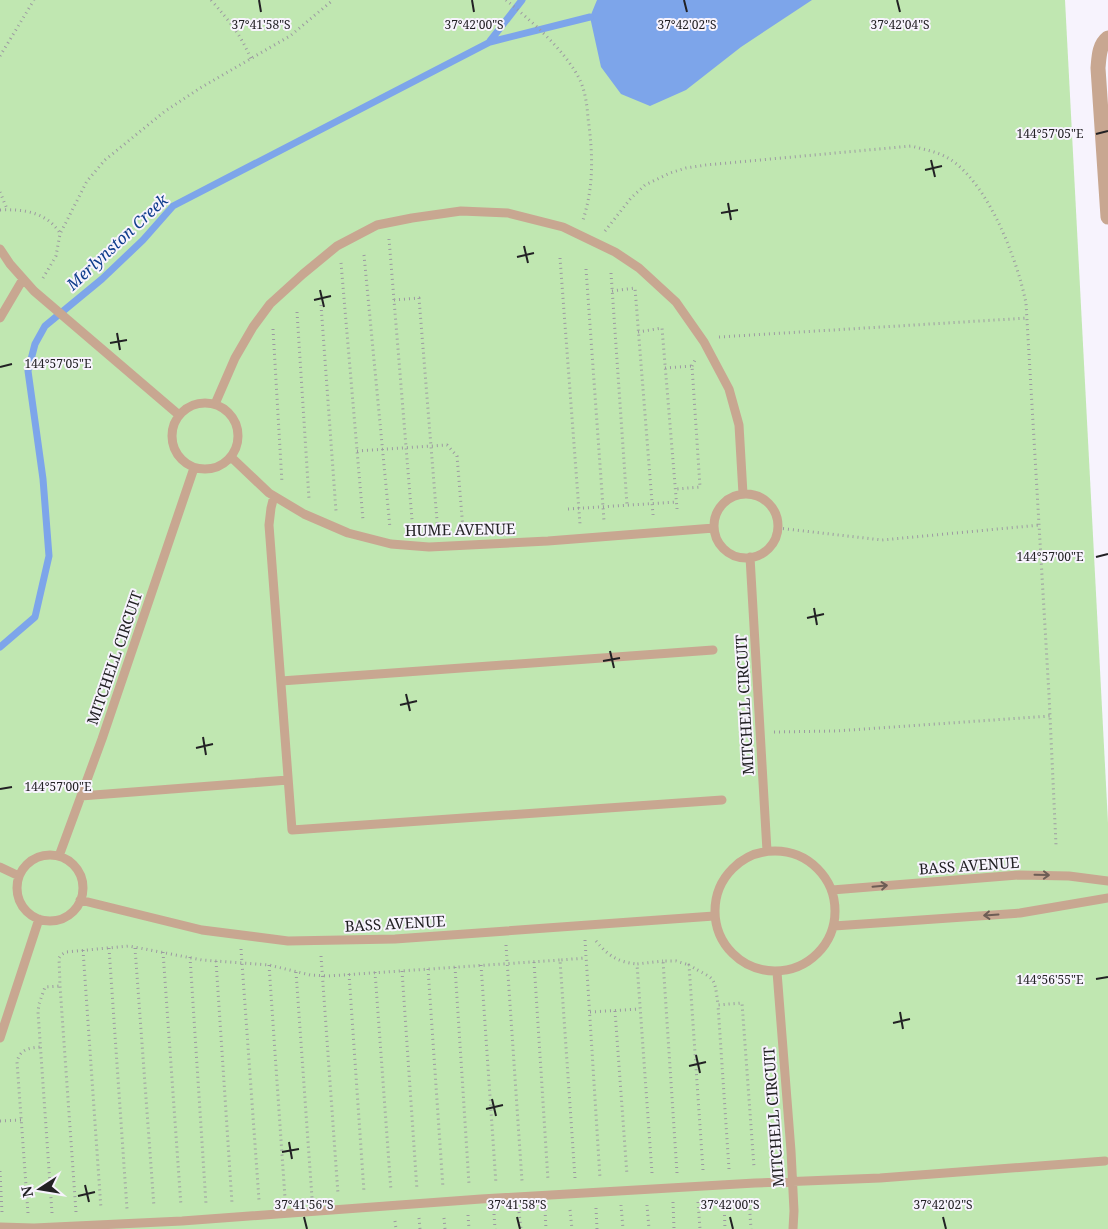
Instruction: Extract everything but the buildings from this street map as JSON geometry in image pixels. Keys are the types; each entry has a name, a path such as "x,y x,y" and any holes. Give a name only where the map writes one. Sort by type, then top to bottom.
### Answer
{"street":[{"path":"1108,38 1105,40 1099,53 1098,68 1108,217"}],"lane":[{"path":"215,404 235,358 253,327 270,304 302,274 340,245 377,225 412,218 460,211 508,213 563,227 615,252 639,268 676,302 704,342 729,389 739,425 743,494"},
{"path":"0,249 10,264 34,291 179,415"},
{"path":"0,318 23,279"},
{"path":"195,404 215,404 224,409 232,417 238,437 236,448 231,457 223,464 204,470 194,468 185,463 173,446 171,435 173,424 179,415 195,404"},
{"name":"HUME AVENUE","path":"231,457 274,496 310,517 364,538 391,544 414,546 464,545 581,539 714,528"},
{"name":"MITCHELL CIRCUIT","path":"59,856 194,468"},
{"path":"743,494 754,495 764,499 774,512 778,528 776,538 770,548 750,558 731,554 717,538 714,528 719,509 734,496 743,494"},
{"path":"274,496 269,525 292,830 722,800"},
{"name":"MITCHELL CIRCUIT","path":"750,558 767,851"},
{"path":"281,681 713,650"},
{"path":"81,796 288,780"},
{"path":"767,851 788,852 806,859 822,872 832,890 835,908 834,926 826,944 813,959 796,968 777,972 758,970 742,962 728,950 718,934 714,916 716,898 722,880 734,866 750,856 767,851"},
{"path":"49,854 59,856 77,868 82,878 83,889 80,900 75,909 59,920 39,919 22,906 16,886 18,876 31,860 49,854"},
{"path":"0,867 18,876"},
{"name":"BASS AVENUE","path":"832,890 1019,875 1069,876 1108,881"},
{"path":"834,926 1020,913 1108,898"},
{"name":"BASS AVENUE","path":"80,900 202,930 288,940 321,941 395,939 714,916"},
{"path":"0,1038 39,919"},
{"name":"MITCHELL CIRCUIT","path":"777,972 793,1181 793,1229"},
{"path":"2,1227 29,1228 182,1221 523,1196 880,1178 1104,1160"}],"path":[{"path":"0,56 34,0"},
{"path":"211,0 235,27 251,59"},
{"path":"34,291 49,270 56,256 60,234 88,181 105,160 164,112 200,88 290,36 333,0"},
{"path":"506,0 548,39 568,62 579,78 585,95 592,146 593,174 589,201 579,235"},
{"path":"595,243 630,198 645,185 670,173 706,165 911,146 932,151 953,161 972,178 989,202 1022,282 1028,318 1056,845"},
{"path":"0,192 7,210"},
{"path":"0,210 24,210 45,217 54,224 60,234"},
{"path":"387,223 414,546"},
{"path":"340,245 364,538"},
{"path":"364,255 391,544"},
{"path":"560,258 581,539"},
{"path":"586,269 605,537"},
{"path":"611,273 627,505"},
{"path":"612,291 635,288 653,515"},
{"path":"394,300 419,298 439,546"},
{"path":"321,305 337,528"},
{"path":"296,312 310,517"},
{"path":"676,489 700,486 692,366 704,342 723,336 1028,318"},
{"path":"273,328 284,502"},
{"path":"638,332 662,328 677,508"},
{"path":"666,368 692,366"},
{"path":"357,451 447,445 457,456 464,545"},
{"path":"568,509 677,502"},
{"path":"778,528 882,540 1040,525"},
{"path":"761,733 836,731 1050,716"},
{"path":"583,924 590,1012 598,1192 597,1229"},
{"path":"583,924 603,949 614,958 625,963 676,961 689,965 714,980 718,1005 726,1185 726,1229"},
{"path":"505,931 523,1196"},
{"path":"240,935 260,1215"},
{"path":"321,941 339,1210"},
{"path":"77,1226 60,986 59,958 66,952 129,946 216,961 269,966 322,975 586,958"},
{"path":"109,948 128,1223"},
{"path":"135,948 155,1222"},
{"path":"83,950 102,1225"},
{"path":"163,952 182,1221"},
{"path":"190,957 207,1219"},
{"path":"560,960 576,1194"},
{"path":"216,961 233,1217"},
{"path":"663,961 675,1188 674,1229"},
{"path":"534,962 549,1195"},
{"path":"637,964 649,1189 649,1229"},
{"path":"689,965 701,1186 700,1229"},
{"path":"269,966 286,1214"},
{"path":"481,966 497,1198"},
{"path":"455,967 470,1200"},
{"path":"428,969 444,1202"},
{"path":"402,971 418,1204"},
{"path":"296,972 312,1211"},
{"path":"375,972 392,1206"},
{"path":"349,974 365,1208"},
{"path":"53,1227 38,1012 45,986 60,986"},
{"path":"718,1005 742,1003 752,1183 752,1229"},
{"path":"590,1012 640,1009"},
{"path":"615,1011 624,1191 623,1229"},
{"path":"29,1228 18,1058 25,1050 40,1047"},
{"path":"0,1121 21,1120"},
{"path":"0,1171 2,1227"}],"green space":[{"path":"0,0 1065,0 1108,823 1108,1229 0,1229"}],"water":[{"path":"597,0 812,0 741,47 686,90 650,106 621,94 601,67 590,17"}],"waterway":[{"name":"Merlynston Creek","path":"490,41 522,0"},
{"name":"Merlynston Creek","path":"0,647 35,617 49,556 43,479 28,371 35,344 45,326 102,279 143,240 173,206 490,42 590,17"}]}
